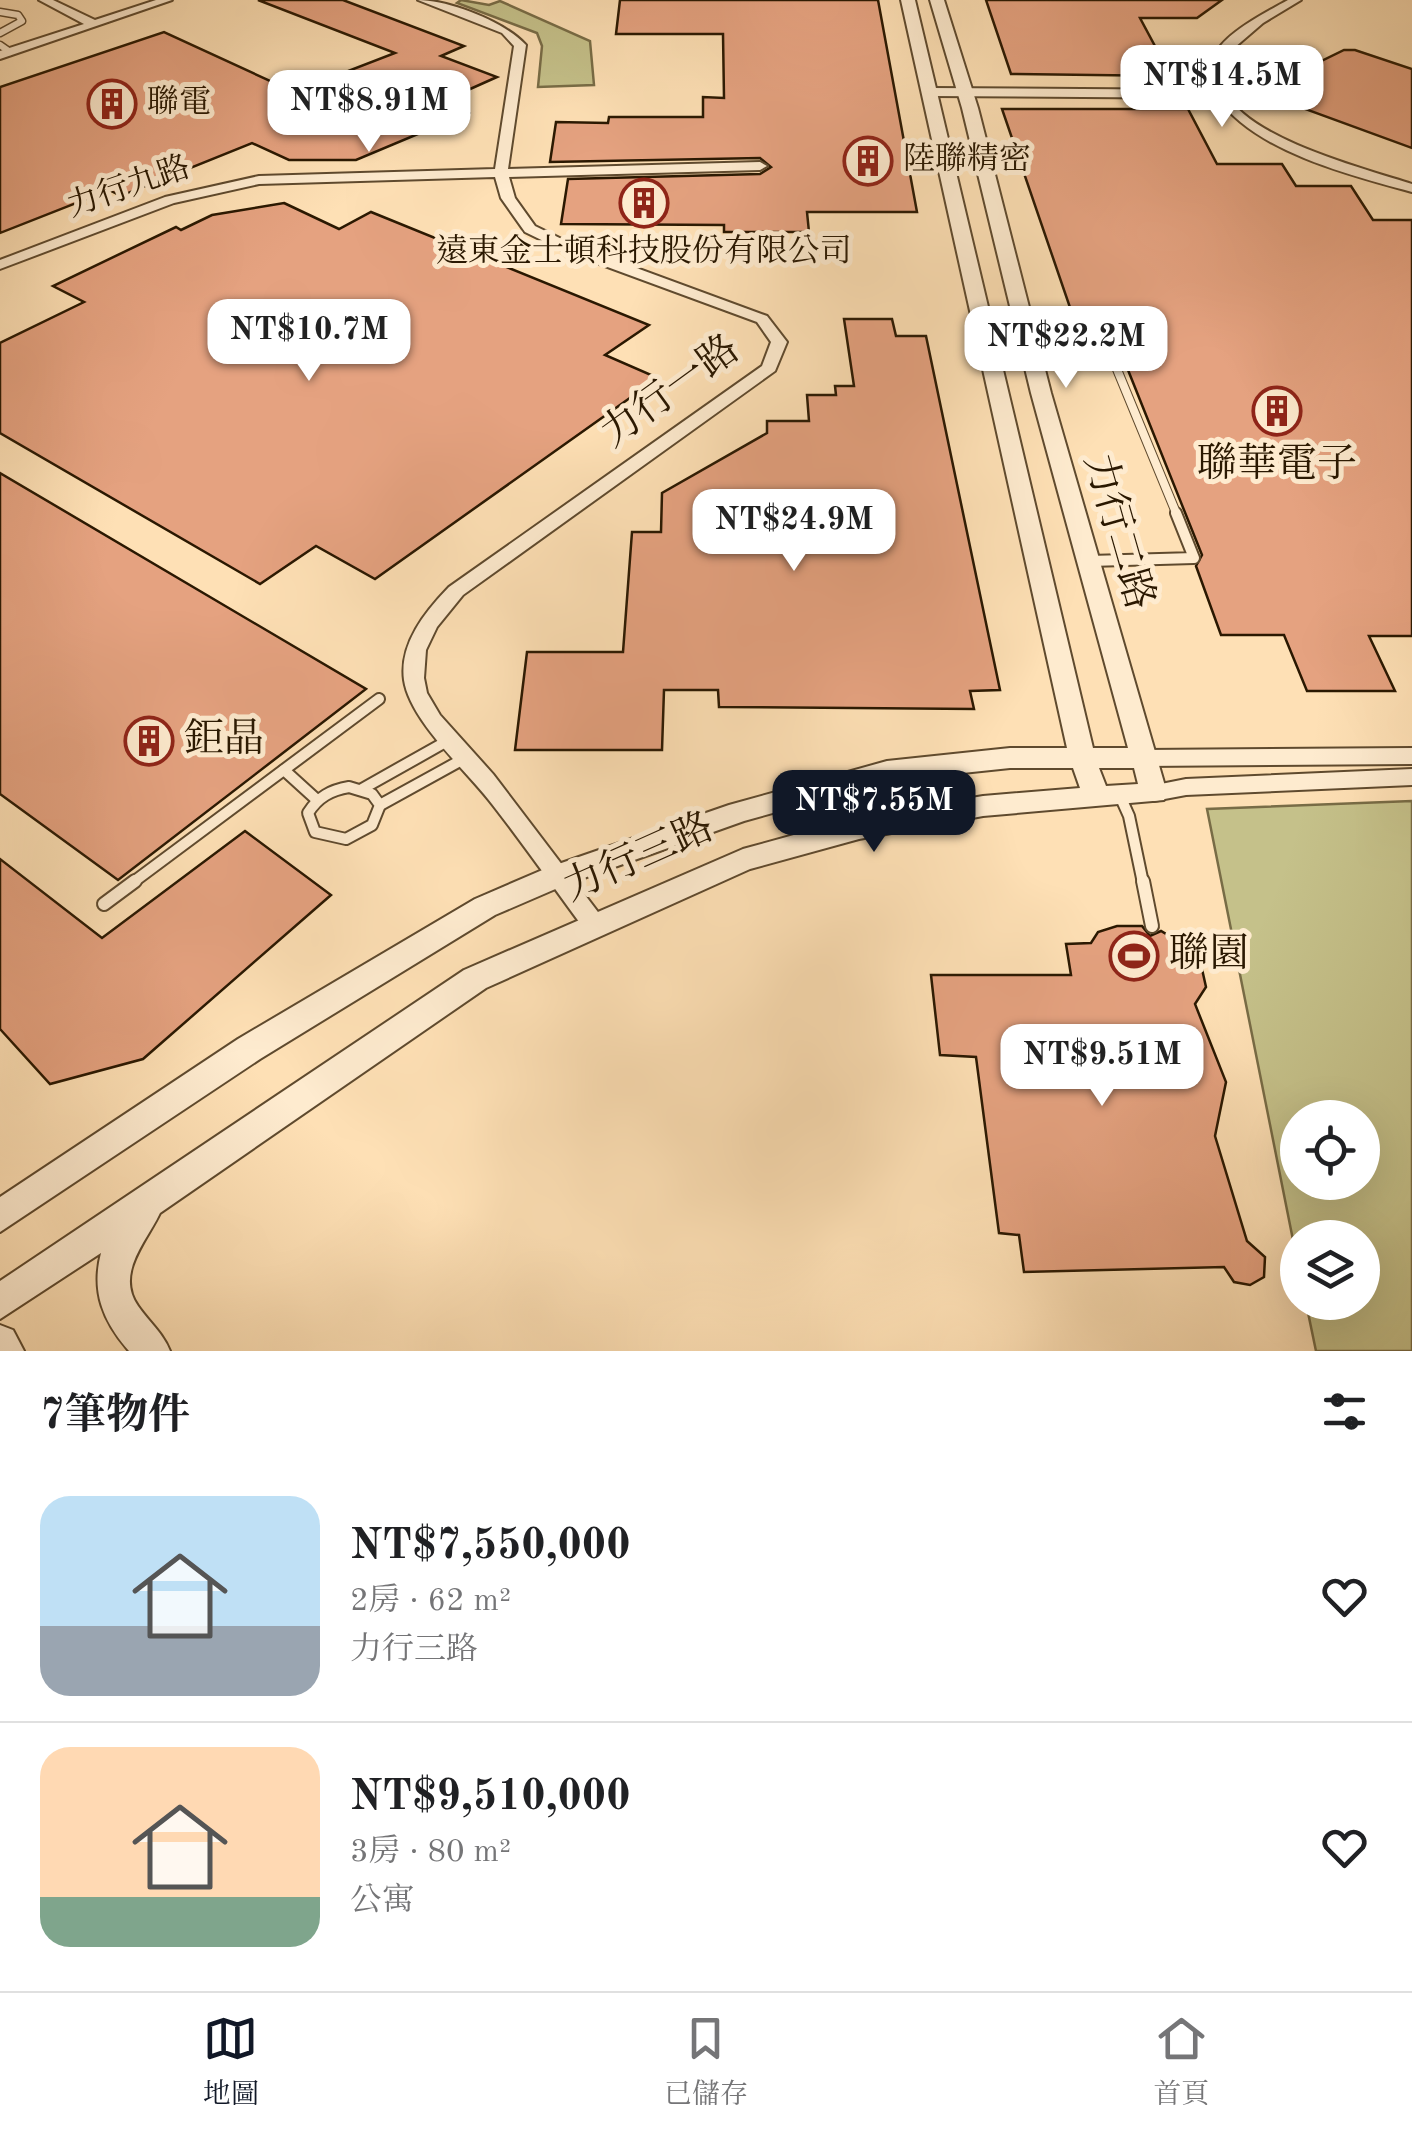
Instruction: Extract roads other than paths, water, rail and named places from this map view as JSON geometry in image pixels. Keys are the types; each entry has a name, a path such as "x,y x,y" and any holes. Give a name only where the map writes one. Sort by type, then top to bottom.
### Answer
{"street":[{"path":"44,0 94,24"},
{"path":"4,51 167,0"},
{"path":"423,0 506,31 520,45 501,174"},
{"name":"力行二路","path":"908,0 1082,757 1109,797"},
{"name":"力行二路","path":"936,0 965,92 1026,331 1154,793"},
{"path":"1296,0 1259,21 1221,53 1221,94 1241,119 1280,141 1412,188"},
{"path":"931,92 1221,94"},
{"name":"力行九路","path":"0,265 118,218 220,187 297,178 760,166"},
{"name":"力行一路","path":"501,174 508,198 540,236 762,319 779,342 769,368 456,590 430,616 414,654 416,691 436,728 467,758 596,927"},
{"name":"力行三路","path":"0,1216 248,1049 486,907 557,876 739,812 888,772 1010,758 1412,756"},
{"name":"力行三路","path":"0,1302 476,979 742,860 859,828 982,806 1154,793 1186,787 1412,777"},
{"path":"152,1351 118,1306 118,1247 133,1222 196,1166"},
{"path":"0,1343 6,1351"}],"lane":[{"path":"0,12 18,15 22,22 0,33"},
{"path":"982,330 1102,333 1194,558 1090,561"},
{"path":"104,904 379,699"},
{"path":"449,740 362,789 336,789 317,800 308,813 309,824 325,838 338,840 365,832 374,823 380,805 467,758"},
{"path":"284,770 317,800"},
{"path":"362,789 380,805"},
{"path":"1109,797 1129,816 1152,926"}],"place":[{"name":"聯電","path":"112,104"},
{"name":"陸聯精密","path":"868,161"},
{"name":"遠東金士頓科技股份有限公司","path":"644,203"},
{"name":"聯華電子","path":"1277,411"},
{"name":"鉅晶","path":"149,741"},
{"name":"聯園","path":"1134,956"}]}
